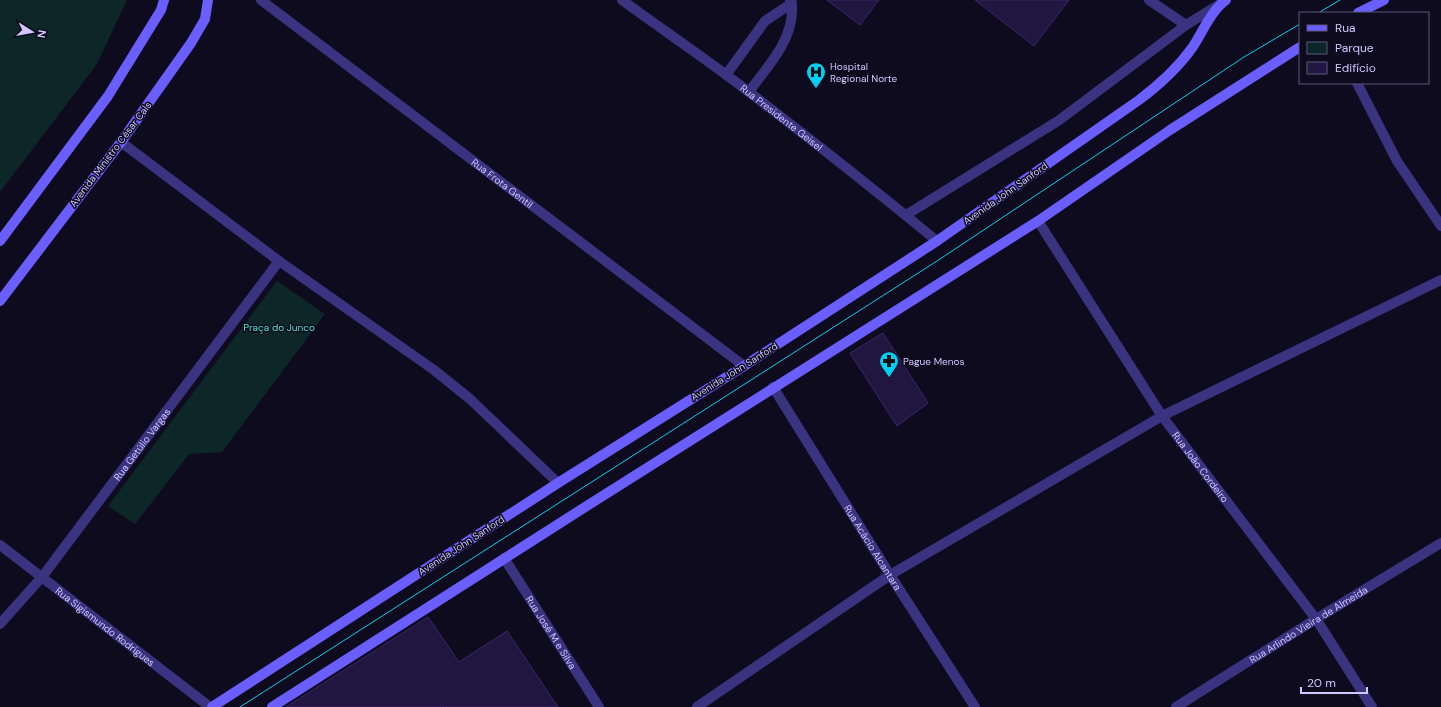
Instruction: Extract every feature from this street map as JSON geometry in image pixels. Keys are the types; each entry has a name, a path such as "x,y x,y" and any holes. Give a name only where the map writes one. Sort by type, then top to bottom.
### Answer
{"main road":[{"path":"0,240 108,96 157,16 164,0"},
{"name":"Avenida Ministro César Cals","path":"0,301 120,142 191,43 205,19 208,0"},
{"path":"1360,12 1384,0"},
{"name":"Avenida John Sanford","path":"211,707 558,483 744,366 937,240 1160,84 1193,48 1206,24 1224,1"},
{"path":"272,707 773,387 1038,221 1170,130 1299,48"}],"street":[{"name":"Rua Frota Gentil","path":"262,0 744,366"},
{"name":"Rua Presidente Geisel","path":"622,0 749,92 937,240"},
{"path":"1149,0 1186,25"},
{"path":"726,75 765,21 791,1"},
{"path":"749,92 782,47 791,20 791,1"},
{"path":"906,215 1058,121 1186,25 1224,1"},
{"path":"1358,84 1396,161 1441,226"},
{"path":"120,142 279,261 434,370 470,398 558,483"},
{"name":"Rua João Cordeiro","path":"1038,221 1162,416 1316,619 1372,707"},
{"name":"Rua Getúlio Vargas","path":"0,624 42,577 279,261"},
{"path":"697,707 890,575 1162,416 1441,280"},
{"name":"Rua Acácio Alcantara","path":"773,387 890,575 975,707"},
{"name":"Rua Arlindo Vieira de Almeida","path":"1176,707 1441,543"},
{"name":"Rua Sigismundo Rodrigues","path":"0,545 211,707"},
{"name":"Rua José M e Silva","path":"504,558 599,707"}],"green space":[{"path":"0,0 127,0 97,64 0,192"},
{"name":"Praça do Junco","path":"277,281 325,314 222,452 189,454 135,524 108,506"}],"building":[{"path":"827,0 879,0 860,25"},
{"path":"975,0 1069,0 1034,46"},
{"name":"Pague Menos","path":"883,333 928,403 897,426 850,353"},
{"path":"428,617 459,662 507,631 558,707 444,707 442,705 440,707 286,707"}],"tram line":[{"path":"1320,12 1340,0"},
{"path":"240,707 937,261 1244,57 1299,25"}],"place":[{"name":"Hospital Regional Norte","path":"816,89"},
{"name":"Pague Menos","path":"889,378"}]}
